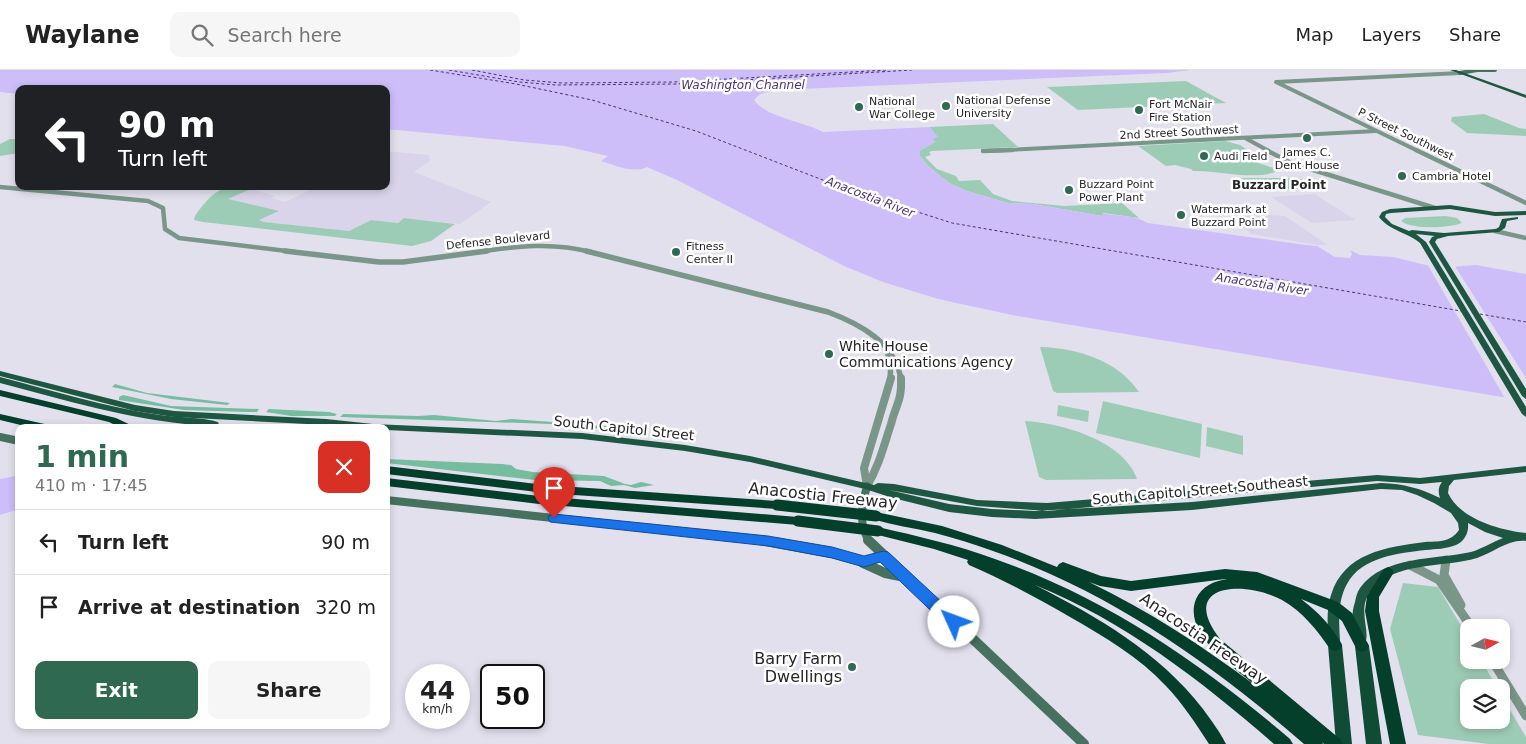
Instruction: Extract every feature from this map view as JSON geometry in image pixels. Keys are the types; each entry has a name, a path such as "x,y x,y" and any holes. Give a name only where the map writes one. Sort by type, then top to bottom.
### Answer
{"highway":[{"path":"0,395 116,424"},
{"path":"0,417 31,424"},
{"name":"Anacostia Freeway","path":"390,470 545,489 828,509 876,516 950,532 1003,549 1081,583 1162,628 1317,737"},
{"name":"Anacostia Freeway","path":"390,482 539,500 798,521 878,531 946,547 1033,578 1072,596 1126,625 1200,675 1285,744"},
{"path":"946,547 962,557 1040,594 1107,631 1138,651 1188,699 1218,744"},
{"path":"1003,549 1044,560 1100,581 1125,585 1152,584 1225,574 1250,576 1272,582 1333,606 1347,617 1362,646 1374,744"},
{"path":"1388,572 1373,596 1372,611 1398,744"},
{"path":"1335,744 1317,737 1215,643 1202,625 1200,604 1208,592 1221,585 1245,583 1265,588 1287,597 1304,608 1323,628 1335,645 1344,744"}],"main road":[{"path":"1452,70 1526,96"},
{"path":"1461,72 1495,70"},
{"path":"1526,212 1497,214 1453,207 1390,211 1383,214 1386,222 1420,239 1526,414"},
{"path":"1474,211 1490,217 1502,226"},
{"path":"1402,229 1424,234 1495,231 1502,226 1505,220 1526,217"},
{"path":"1447,234 1432,240 1432,243 1526,396"},
{"path":"0,373 127,406 164,413 345,424"},
{"path":"0,380 153,418 235,424"},
{"name":"South Capitol Street","path":"390,428 560,435 637,441 740,457 867,486"},
{"path":"0,437 15,440"},
{"path":"1084,744 868,540 861,525 860,512 867,486 894,487 942,498 984,504 1056,507 1372,479 1420,481 1526,469"},
{"path":"1335,645 1333,606 1337,590 1347,573 1367,559 1394,550 1447,544 1458,539 1462,534 1464,525 1456,510 1446,499 1443,491 1445,483 1452,477"},
{"name":"South Capitol Street Southeast","path":"867,486 893,495 949,508 1013,515 1089,513 1192,506 1386,486 1402,487 1424,493 1484,527 1523,537"},
{"path":"390,500 756,539 832,553 868,562 883,556"},
{"path":"1362,646 1360,601 1372,582 1388,572 1410,565 1475,555 1499,541 1523,537"},
{"path":"856,560 884,573 905,577"}],"street":[{"name":"P Street Southwest","path":"1461,72 1276,82 1526,203"},
{"name":"2nd Street Southwest","path":"983,151 1376,131"},
{"path":"1244,138 1287,162 1435,208"},
{"path":"0,186 15,186"},
{"path":"0,186 15,187"},
{"path":"42,190 126,198"},
{"path":"68,190 121,195 126,198"},
{"name":"Defense Boulevard","path":"126,198 148,201 162,206 166,214 165,229 179,238 363,260 400,262 542,246 577,248 825,311 856,324 882,343 897,362 902,380 902,394 892,417 877,470 867,486"},
{"path":"1502,226 1526,237"},
{"path":"1495,231 1526,237"},
{"path":"867,486 864,468 892,374 891,361 882,343"},
{"path":"1446,560 1444,575 1464,615"},
{"path":"1410,565 1439,580 1466,619"},
{"path":"1497,669 1526,716"}],"shaded area":[{"path":"390,151 428,155 431,160 414,172 491,202 460,224 404,218 398,223 371,220 349,231 264,222 258,220 278,212 227,199 249,190 254,190 275,196 272,198 285,202 310,190 390,190"},
{"path":"1314,194 1356,220 1312,223 1271,197"},
{"path":"1225,212 1285,216 1328,245 1317,245 1252,234 1236,222 1240,222 1236,218"}],"green space":[{"path":"1186,81 1226,103 1078,110 1047,87"},
{"path":"1484,114 1526,129 1526,136 1467,133 1451,121 1452,117"},
{"path":"993,124 1018,147 932,151 929,152 931,155 925,157 937,169 956,176 959,181 980,180 993,194 1012,201 1065,206 1122,203 1139,218 1103,213 1102,216 1033,204 1008,203 967,191 949,183 928,166 920,156 919,151 935,142 932,138 937,137 929,127"},
{"path":"10,139 15,139 15,154 0,156 0,144"},
{"name":"Audi Field","path":"1225,141 1240,145 1265,161 1249,160 1280,170 1259,175 1193,171 1175,165 1166,166 1138,146"},
{"path":"1241,178 1298,178 1325,187 1262,191"},
{"path":"221,190 248,190 228,199 279,211 259,220 264,222 349,231 371,220 398,223 404,218 455,224 431,241 412,246 194,220 200,209 215,193"},
{"path":"1446,216 1457,218 1462,223 1449,226 1422,227 1406,224 1401,221 1405,218"},
{"path":"1040,347 1068,350 1095,358 1119,372 1139,392 1057,393 1053,391"},
{"path":"115,384 147,393 230,403 227,405 171,399 112,387"},
{"path":"123,395 171,406 259,409 257,412 184,410 119,400 119,397"},
{"path":"1103,401 1202,424 1200,458 1096,433"},
{"path":"1058,405 1089,411 1088,422 1057,416"},
{"path":"269,409 337,414 335,416 291,416 266,412"},
{"path":"343,414 434,415 496,421 512,419 605,426 619,430 551,424 340,417"},
{"path":"1025,421 1056,425 1089,436 1105,444 1130,465 1137,479 1046,480 1039,477"},
{"path":"1207,427 1243,436 1243,455 1206,446"},
{"path":"390,459 502,464 533,472 604,476 625,484 631,485 641,482 654,485 635,488 624,485 611,486 600,481 535,480 390,463"},
{"path":"1403,583 1438,587 1460,624 1460,669 1486,669 1492,679 1460,679 1460,729 1510,729 1510,710 1526,737 1526,744 1489,744 1418,735 1390,629"}],"water":[{"path":"0,70 1191,70 1167,73 777,90 760,94 754,100 767,111 823,132 930,127 938,137 933,138 935,142 919,151 920,156 928,166 949,183 967,191 1008,203 1033,204 1102,216 1102,213 1126,216 1148,223 1317,246 1335,257 1350,258 1352,254 1350,250 1360,255 1393,257 1438,268 1476,265 1526,274 1526,401 1012,315 938,299 883,282 844,266 677,180 647,167 636,170 624,168 601,161 608,156 564,146 390,129 390,85 15,85 15,94 0,92"},
{"path":"15,476 15,510 0,515 0,479"}],"pier":[{"path":"1426,262 1442,266 1453,263 1526,378 1526,403 1506,400"}],"ferry route":[{"path":"430,70 516,84 592,100 696,131 846,189 952,223 1461,311"},
{"path":"449,70 519,82 556,85 676,84 912,70"},
{"path":"472,70 524,80 562,83 674,82 887,70"},
{"path":"1480,314 1526,322"}],"place":[{"name":"National Defense University","path":"946,106"},
{"name":"National War College","path":"859,107"},
{"name":"Fort McNair Fire Station","path":"1139,110"},
{"name":"James C. Dent House","path":"1307,138"},
{"name":"Audi Field","path":"1204,156"},
{"name":"Cambria Hotel","path":"1402,176"},
{"name":"Buzzard Point Power Plant","path":"1069,190"},
{"name":"Watermark at Buzzard Point","path":"1181,215"},
{"name":"Fitness Center II","path":"676,252"},
{"name":"White House Communications Agency","path":"829,354"},
{"name":"Barry Farm Dwellings","path":"852,667"}],"district":[{"name":"Buzzard Point","path":"1279,185"}],"route":[{"path":"554,518 768,541 801,546 864,562 883,556 954,622"}],"water label":[{"name":"Washington Channel","path":"743,85"},
{"name":"Anacostia River","path":"870,197"},
{"name":"Anacostia River","path":"1262,284"}]}
